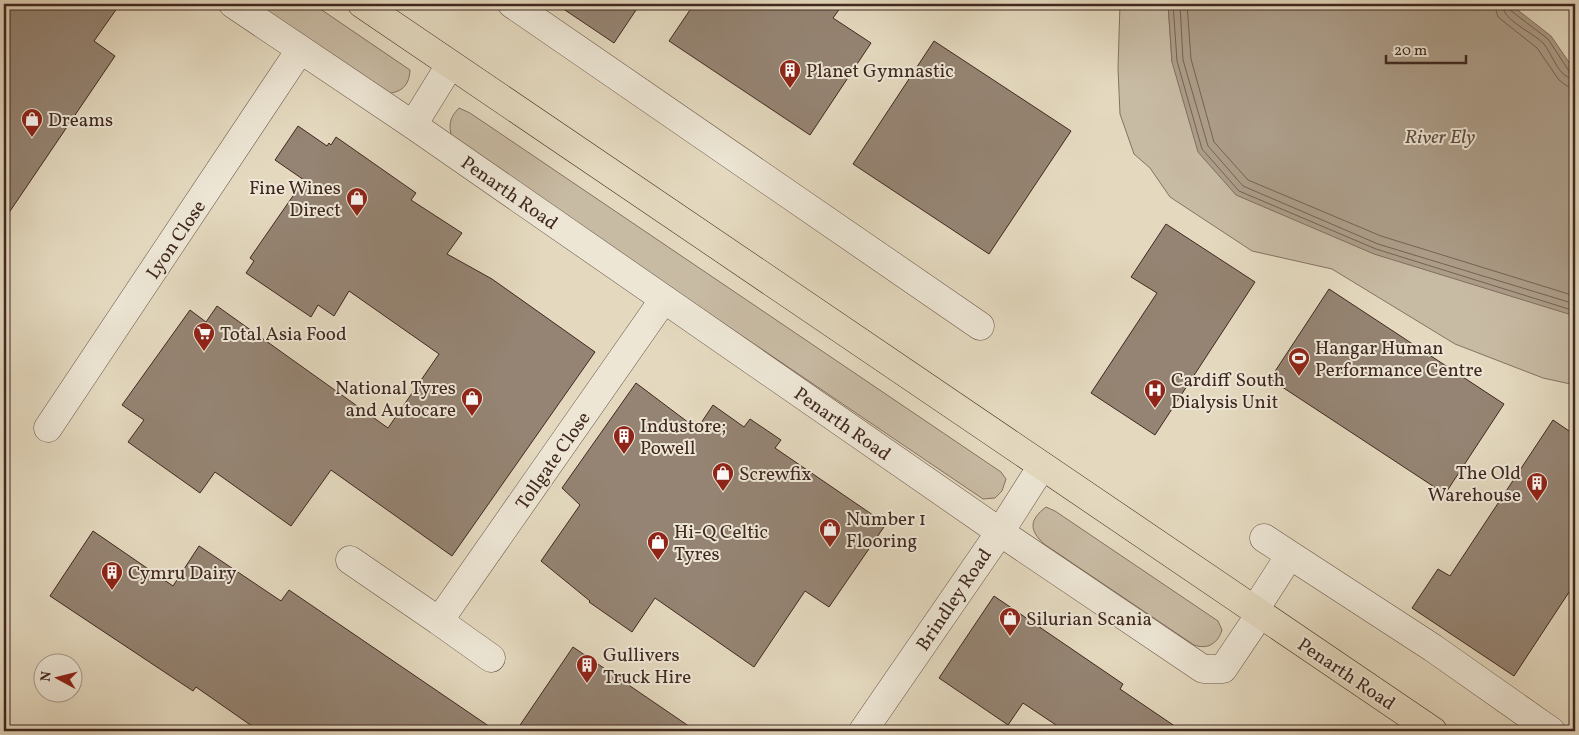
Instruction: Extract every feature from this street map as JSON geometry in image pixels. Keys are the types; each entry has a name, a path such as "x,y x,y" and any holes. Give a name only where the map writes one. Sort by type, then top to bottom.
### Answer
{"main road":[{"name":"Penarth Road","path":"362,4 853,335 1257,613 1433,731"}],"street":[{"name":"Penarth Road","path":"233,4 414,125 1000,532 1203,669 1224,669 1257,613"},
{"path":"512,4 980,326"},
{"name":"Lyon Close","path":"48,428 300,50"},
{"path":"414,125 450,65"},
{"name":"Tollgate Close","path":"439,622 664,299"},
{"name":"Brindley Road","path":"863,731 1000,532 1042,466"},
{"path":"1264,538 1433,648 1551,731"},
{"path":"1257,613 1290,555"},
{"path":"350,560 491,658"}],"shaded area":[{"path":"252,4 313,4 410,70 406,85 396,92 386,94"},
{"path":"1120,4 1168,4 1172,62 1575,316 1575,385 1543,378 1455,344 1332,269 1252,251 1170,197 1150,168 1134,154 1120,114 1118,68"},
{"path":"459,108 470,113 1001,472 1006,479 1002,491 995,498 983,499 453,140 450,123 453,115"},
{"path":"1046,507 1055,511 1218,621 1222,630 1218,639 1204,647 1194,645 1044,544 1036,534 1033,525 1036,516"}],"water":[{"name":"River Ely","path":"1168,4 1510,4 1551,36 1575,71 1575,316 1374,254 1236,195 1198,152 1172,62"}],"building":[{"name":"Dreams","path":"4,4 120,4 94,41 115,56 4,220"},
{"path":"556,4 640,4 614,43"},
{"name":"Planet Gymnastic","path":"694,4 843,4 833,18 871,43 810,135 669,41"},
{"path":"934,41 1071,131 989,254 853,164"},
{"path":"298,126 327,146 329,143 331,145 336,137 416,193 411,200 462,233 447,254 492,279 595,352 452,556 331,470 291,526 215,472 200,493 128,442 144,420 122,405 190,310 206,322 217,306 388,428 439,354 349,291 334,316 318,305 311,317 246,273 254,261 250,258 304,180 275,160"},
{"path":"1166,224 1255,282 1155,435 1091,393 1157,293 1131,277"},
{"path":"1329,289 1504,404 1445,494 1270,379"},
{"path":"636,383 697,429 713,405 744,427 750,419 781,440 775,448 886,524 829,607 805,591 754,667 655,598 632,632 589,602 541,561 580,505 562,488"},
{"name":"The Old Warehouse","path":"1553,420 1575,435 1575,583 1514,676 1412,608 1438,569 1450,576"},
{"path":"93,531 173,586 199,546 281,601 289,590 496,731 259,731 196,687 193,691 50,596"},
{"name":"Silurian Scania","path":"994,596 1123,684 1120,689 1182,731 1065,731 1023,703 1008,725 939,678"},
{"name":"Gullivers Truck Hire","path":"573,647 696,731 516,731"}],"place":[{"name":"Planet Gymnastic","path":"790,89"},
{"name":"Dreams","path":"32,138"},
{"name":"Fine Wines Direct","path":"357,217"},
{"name":"Total Asia Food","path":"204,352"},
{"name":"Hangar Human Performance Centre","path":"1299,377"},
{"name":"Cardiff South Dialysis Unit","path":"1155,409"},
{"name":"National Tyres and Autocare","path":"472,417"},
{"name":"Industore; Powell","path":"624,455"},
{"name":"Screwfix","path":"723,492"},
{"name":"The Old Warehouse","path":"1537,502"},
{"name":"Number 1 Flooring","path":"830,548"},
{"name":"Hi-Q Celtic Tyres","path":"658,561"},
{"name":"Cymru Dairy","path":"112,591"},
{"name":"Silurian Scania","path":"1010,637"},
{"name":"Gullivers Truck Hire","path":"587,684"}]}
